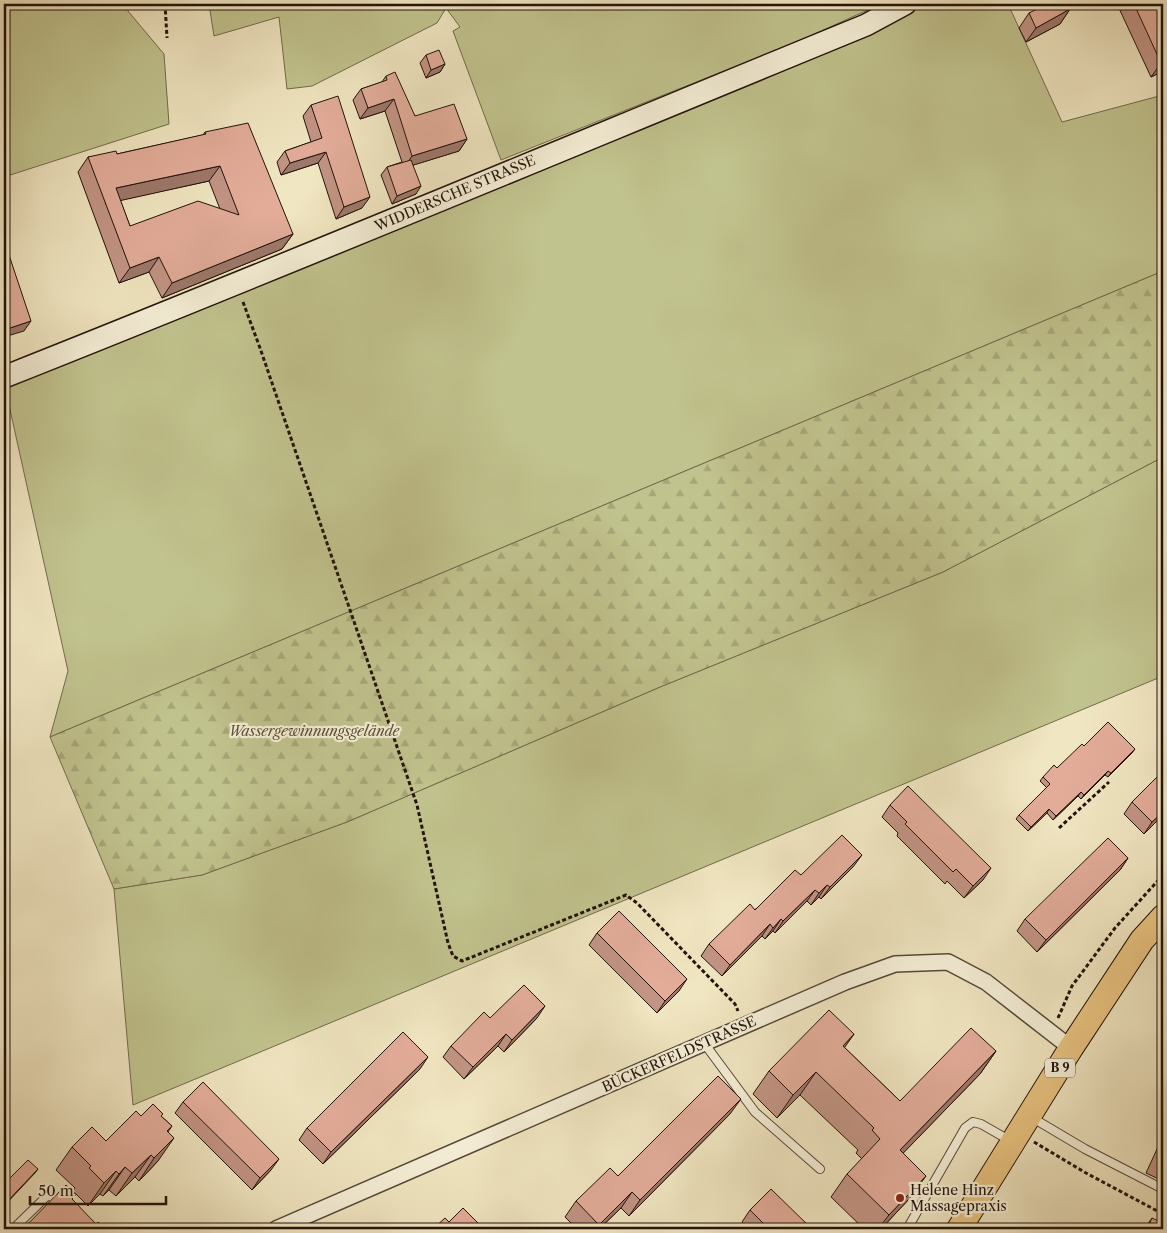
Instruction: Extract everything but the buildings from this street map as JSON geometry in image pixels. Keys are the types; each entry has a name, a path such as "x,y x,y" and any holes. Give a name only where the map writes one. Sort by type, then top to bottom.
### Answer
{"main road":[{"name":"B 9","path":"959,1229 1071,1048 1142,940 1163,917"}],"street":[{"name":"WIDDERSCHE STRASSE","path":"4,377 236,285 866,25 905,4"},
{"name":"BÜCKERFELDSTRASSE","path":"276,1229 845,982 895,964 948,962 986,982 1071,1048"}],"lane":[{"path":"704,1043 755,1112 820,1169"},
{"path":"913,1229 910,1224 965,1128 972,1122 1021,1130 1084,1149 1163,1189"},
{"path":"13,1229 49,1194 63,1208"}],"path":[{"path":"165,4 167,38"},
{"path":"236,285 260,348 417,804 448,943 453,956 462,961 626,895 736,1004 745,1025"},
{"path":"1059,828 1110,782"},
{"path":"1021,1130 1086,1173 1163,1214"}],"green space":[{"path":"4,4 126,4 128,11 164,54 169,124 4,177"},
{"path":"209,4 881,4 799,41 501,160 453,31 460,27 446,8 437,23 312,86 287,89 279,17 214,36"},
{"path":"917,4 1008,4 1062,122 1163,95 1163,271 50,737 68,671 5,387 857,38"},
{"name":"Wassergewinnungsgelände","path":"1163,271 1163,457 943,572 660,687 347,822 202,875 114,889 50,737"},
{"path":"1163,457 1163,676 133,1105 114,889 202,875 347,822 660,687 943,572"}],"place":[{"name":"Helene Hinz Massagepraxis","path":"900,1198"}]}
